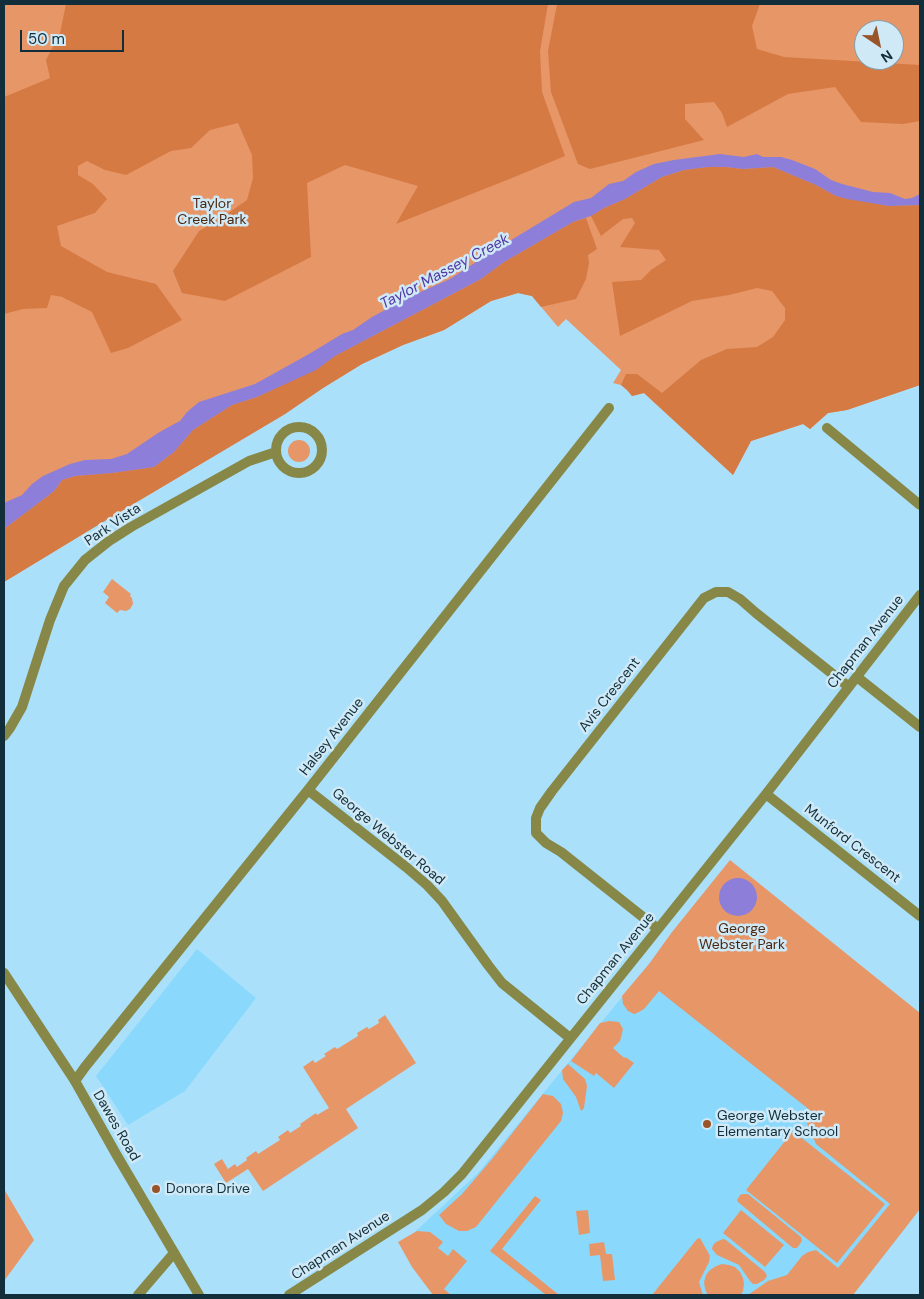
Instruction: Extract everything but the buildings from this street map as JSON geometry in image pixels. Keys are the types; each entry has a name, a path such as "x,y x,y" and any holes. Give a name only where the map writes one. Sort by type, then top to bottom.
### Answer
{"street":[{"name":"Halsey Avenue","path":"75,1082 80,1073 308,790 610,408"},
{"path":"293,428 308,429 319,439 322,446 320,460 310,471 302,473 295,473 282,466 276,452 280,438 293,428"},
{"path":"827,428 920,505"},
{"name":"Park Vista","path":"4,736 22,707 50,620 64,586 84,560 109,541 148,517 249,461 276,452"},
{"name":"Avis Crescent","path":"658,929 561,852 546,843 536,832 536,818 540,808 552,791 704,598 716,592 728,592 740,599 849,687"},
{"name":"Chapman Avenue","path":"290,1295 422,1210 462,1174 766,794 920,595"},
{"path":"857,677 920,728"},
{"name":"George Webster Road","path":"308,790 427,885 442,901 502,982 570,1038"},
{"name":"Munford Crescent","path":"766,794 920,916"},
{"name":"Dawes Road","path":"4,973 75,1082 199,1295"},
{"path":"138,1295 174,1253"}],"shaded area":[{"path":"66,4 548,4 540,51 542,92 565,156 396,224 418,186 345,165 307,183 311,257 225,301 182,293 173,271 199,231 247,200 253,178 252,155 238,123 210,130 191,148 171,151 126,175 105,170 87,161 78,166 78,175 93,184 107,199 95,213 57,226 61,246 107,272 156,284 182,320 128,348 111,353 92,312 62,297 51,295 47,308 23,309 4,314 4,97 50,78 46,60 60,33"},
{"path":"557,4 760,4 752,26 757,49 784,57 854,61 854,70 904,70 904,64 920,65 920,121 903,124 861,122 835,87 788,94 727,127 722,113 714,102 685,104 685,119 704,140 590,169 578,164 551,92 548,51"},
{"path":"720,154 744,157 757,154 763,157 781,157 815,169 831,180 842,184 873,192 890,193 905,199 920,194 920,205 889,206 847,199 836,196 816,185 773,167 743,169 708,167 684,170 662,177 625,199 591,216 573,222 504,262 481,279 335,356 316,370 257,397 232,405 193,430 174,452 154,467 75,476 62,480 55,490 4,529 4,503 22,495 43,476 70,464 85,460 111,459 127,454 180,421 199,402 255,384 409,297 450,279 574,202 591,198 609,184 623,181 636,172 654,164"},
{"path":"708,167 743,169 773,167 816,185 836,196 889,206 920,205 920,385 847,410 828,413 810,429 803,424 751,441 733,475 644,393 632,396 621,385 626,374 637,374 662,393 701,360 727,349 757,347 773,337 785,320 785,308 772,291 757,288 692,301 620,336 612,282 641,280 651,270 666,260 659,250 620,247 635,223 632,218 623,219 601,236 591,216 662,177 684,170"},
{"path":"586,218 597,249 588,255 589,263 586,279 576,299 541,307 532,296 518,293 491,301 444,330 403,345 362,364 285,414 4,582 4,529 55,490 62,480 75,476 154,467 174,452 193,430 232,405 257,397 316,369 335,356 481,279 504,262 573,222"},
{"path":"738,878 751,884 757,897 751,910 738,916 725,910 719,897 725,884"},
{"path":"197,949 256,998 185,1091 128,1125 96,1076"},
{"name":"George Webster Elementary School","path":"649,964 920,1209 853,1295 439,1295 404,1242 478,1173"}],"green space":[{"name":"Taylor Creek Park","path":"4,4 920,4 920,385 847,410 828,413 810,429 803,424 751,441 733,475 644,393 632,396 621,385 613,383 621,370 566,319 558,327 532,296 518,293 491,301 444,330 403,345 362,364 285,414 4,582"},
{"path":"299,440 307,443 310,451 307,459 299,462 291,459 288,451 291,443"},
{"path":"112,579 131,594 133,604 130,609 126,611 120,610 117,613 105,603 109,597 103,592"},
{"name":"George Webster Park","path":"730,860 920,1013 920,1209 853,1295 748,1295 768,1281 787,1275 802,1256 808,1252 816,1250 838,1268 890,1204 816,1144 806,1121 806,1115 811,1111 659,991 644,1009 637,1013 634,1014 628,1011 623,1004 622,996"},
{"path":"385,1015 416,1063 346,1109 358,1128 263,1191 248,1169 226,1183 214,1164 222,1159 228,1169 235,1164 237,1167 256,1151 258,1154 280,1140 278,1137 288,1130 290,1133 316,1113 317,1115 329,1108 303,1067 313,1060 315,1063 335,1047 337,1049 358,1036 357,1033 367,1027 369,1029 379,1023 378,1020"},
{"path":"609,1021 619,1022 623,1029 620,1041 613,1048 623,1057 634,1063 614,1088 596,1073 594,1076 571,1061 600,1023"},
{"path":"568,1064 585,1079 587,1086 584,1108 581,1111 576,1097 563,1079 562,1070"},
{"path":"543,1094 553,1096 561,1104 563,1113 561,1121 476,1227 467,1231 459,1231 446,1224 439,1215 462,1194"},
{"path":"793,1131 885,1204 837,1263 746,1190"},
{"path":"4,1189 34,1240 4,1281"},
{"path":"748,1194 801,1237 802,1241 797,1248 793,1248 738,1202 737,1200 740,1195"},
{"path":"535,1196 541,1200 502,1249 559,1295 546,1295 490,1251"},
{"path":"588,1210 590,1233 579,1235 576,1211"},
{"path":"741,1210 784,1245 765,1267 723,1233"},
{"path":"417,1231 430,1232 443,1242 438,1248 448,1256 453,1249 467,1261 444,1289 451,1295 433,1295 412,1267 398,1242"},
{"path":"700,1238 710,1256 699,1282 703,1295 652,1295 697,1239"},
{"path":"723,1239 765,1272 767,1276 764,1280 753,1284 739,1265 717,1255 712,1249 713,1245"},
{"path":"604,1242 606,1254 612,1254 615,1280 603,1281 600,1255 590,1256 589,1244"},
{"path":"722,1264 735,1267 740,1272 744,1284 741,1295 707,1294 704,1282 706,1275 710,1270"}],"place":[{"name":"George Webster Elementary School","path":"707,1124"},
{"name":"Donora Drive","path":"156,1189"}],"water label":[{"name":"Taylor Massey Creek","path":"445,272"}]}
